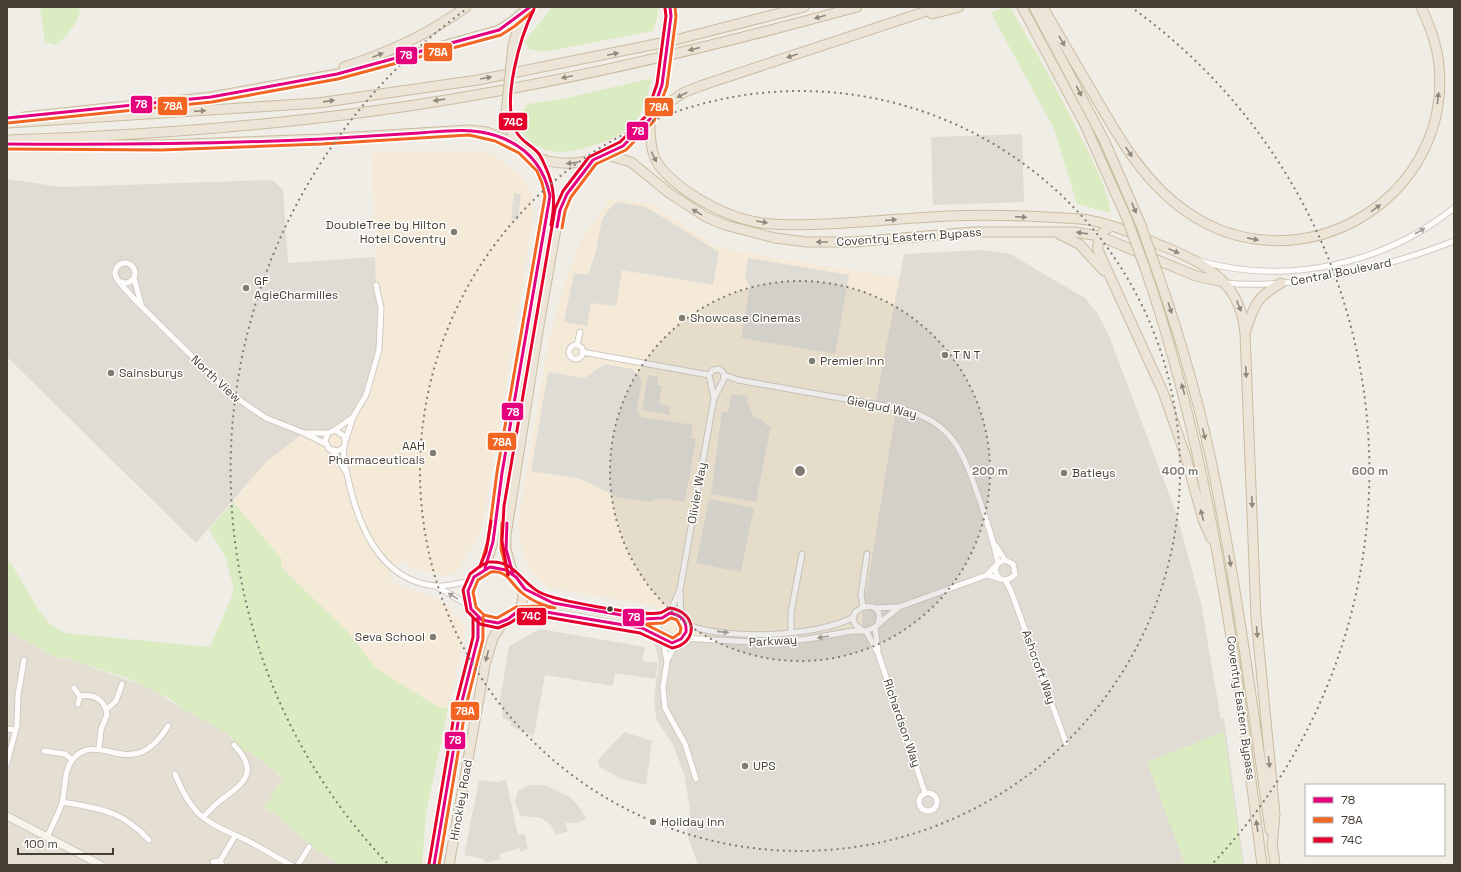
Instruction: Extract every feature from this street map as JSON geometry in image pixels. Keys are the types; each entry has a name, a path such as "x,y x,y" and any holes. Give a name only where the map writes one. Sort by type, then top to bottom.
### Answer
{"highway":[{"path":"274,86 345,67 389,51 416,38 466,7"},
{"path":"7,123 318,102 478,80 671,41 804,7"},
{"path":"7,140 185,130 319,117 481,94 622,66 790,26 857,7"},
{"path":"7,144 161,145 322,139 469,130 487,132 519,145 535,158 559,164 592,160 607,155 623,146 651,116 683,94 700,86 939,7"},
{"path":"868,30 959,7"},
{"path":"1022,7 1085,125 1127,219 1145,268 1160,313 1185,399 1206,488 1217,551"},
{"path":"1034,7 1105,142 1141,225 1171,311 1194,392 1217,488 1238,612 1275,865"},
{"path":"1043,7 1112,126 1133,157 1165,194 1199,220 1216,228 1240,236 1272,241 1286,241 1317,237 1336,231 1366,215 1380,205 1402,184 1419,159 1435,116 1438,100 1439,66 1432,33 1421,7"},
{"path":"7,118 187,101 337,74 390,61 498,30 512,22 529,8"},
{"path":"519,145 510,128 506,114 513,46 518,29 529,8"},
{"path":"651,116 662,85 670,11"},
{"name":"Coventry Eastern Bypass","path":"651,116 650,148 654,159 662,170 702,202 732,215 762,223 801,225 951,216 1082,219 1112,226 1194,259 1208,268 1224,283 1237,301 1242,314 1245,333 1256,617 1275,814 1272,847"},
{"name":"Coventry Eastern Bypass","path":"607,155 631,162 669,192 706,217 725,226 775,238 807,242 854,242 974,232 1074,232 1099,236 1196,276 1224,283"},
{"path":"486,568 493,542 502,473 548,211 549,188 535,158"},
{"path":"513,574 499,567 486,568 477,574 471,581 468,591 470,606 478,617 487,622 504,621 517,612 522,604 523,588 513,574 506,549 506,535 538,331 560,210 567,194 592,160"},
{"path":"1112,226 1105,229 1099,236 1098,250 1109,276 1123,301 1163,392 1185,454 1203,520 1217,551"},
{"path":"1046,231 1065,235 1079,244 1109,276"},
{"path":"1245,333 1256,303 1265,293 1281,283"},
{"name":"Coventry Eastern Bypass","path":"1217,551 1262,865"},
{"name":"Hinckley Road","path":"434,865 460,705 478,638 478,617"},
{"name":"Hinckley Road","path":"449,865 485,665 492,641 504,621"}],"street":[{"name":"Central Boulevard","path":"1194,259 1227,268 1255,271 1280,271 1330,266 1364,257 1390,247 1434,223 1454,208"},
{"name":"Central Boulevard","path":"1224,283 1246,285 1281,283 1370,268 1413,257 1454,241"},
{"path":"121,264 131,265 135,271 134,278 126,283 119,282 115,272 117,266 121,264"},
{"name":"North View","path":"134,278 142,305"},
{"name":"North View","path":"119,282 228,392 266,418 304,433 326,444"},
{"path":"376,285 380,308 379,350 366,395 353,417 343,448 348,474 363,526 375,549 385,561 402,574 422,583 436,586 470,606"},
{"path":"577,345 580,332"},
{"path":"577,345 581,347 582,352 580,357 576,358 570,355 569,349 572,346 577,345"},
{"path":"582,352 709,375"},
{"path":"713,370 721,370 724,375 722,383 716,385 712,383 709,375 713,370"},
{"name":"Gielgud Way","path":"724,375 738,380 902,409 920,415 933,422 950,435 966,461 995,545 997,564"},
{"name":"Gielgud Way","path":"722,383 738,380"},
{"name":"Olivier Way","path":"670,614 680,589 714,398 712,383"},
{"name":"Olivier Way","path":"714,398 722,383"},
{"path":"304,433 328,433 335,430 353,417"},
{"path":"335,430 342,433 346,440"},
{"path":"328,433 326,437 326,444 333,451 348,474"},
{"path":"333,451 343,448"},
{"name":"Gielgud Way","path":"995,545 1005,560"},
{"path":"791,632 791,612 802,554"},
{"path":"863,606 861,595 867,554"},
{"path":"899,607 877,626 864,631 855,624 854,617 857,610 863,606 874,608 899,607 987,575 997,564 1005,560"},
{"name":"Ashcroft Way","path":"1005,560 1010,561 1015,567 1011,591"},
{"path":"997,564 995,570 998,577"},
{"path":"987,575 1005,580 1012,578"},
{"name":"Ashcroft Way","path":"1005,580 1011,591 1066,743"},
{"path":"436,586 471,581"},
{"path":"517,612 540,611 642,628 667,642 676,642 683,638 686,624 679,614 670,614 662,618 644,619 553,603 541,599 523,588"},
{"name":"Olivier Way","path":"680,589 682,617"},
{"path":"874,608 879,615 877,626"},
{"name":"Parkway","path":"686,624 695,628 742,634 791,632 843,623 854,617"},
{"path":"662,618 658,626 667,662"},
{"name":"Richardson Way","path":"877,626 878,653"},
{"name":"Parkway","path":"683,638 769,644 864,631"},
{"name":"Richardson Way","path":"864,631 878,653 925,794"},
{"path":"676,642 667,662 663,687 665,708 685,744 696,779"},
{"path":"7,764 16,730 19,689 24,660"},
{"path":"107,709 116,701 122,684"},
{"path":"74,688 80,696"},
{"path":"80,696 94,696 100,699 107,709 107,718 101,729 100,749"},
{"path":"78,704 80,696"},
{"path":"47,836 62,802 68,768 72,760 84,751 100,749 121,755 136,754 156,743 168,726"},
{"path":"7,729 16,730"},
{"path":"203,817 220,801 237,789 246,777 248,772 247,764 234,745"},
{"path":"44,751 64,754 72,760"},
{"path":"175,774 190,804 211,824 291,865"},
{"path":"62,802 96,807 110,812 136,826 149,840"},
{"path":"7,816 101,865"},
{"path":"213,862 221,863 235,836"},
{"path":"298,865 309,847"}],"shaded area":[{"path":"1022,134 1024,202 933,205 931,137"},
{"path":"372,153 490,153 517,172 531,191 534,215 482,529 457,572 445,576 415,569 400,560 388,577 397,585 437,598 449,606 466,630 448,708 438,707 376,668 347,631 281,567 282,559 233,502 266,462 304,433 376,285"},
{"path":"7,179 61,187 272,180 283,190 288,263 375,257 376,285 381,331 373,377 353,417 335,430 326,444 304,433 266,462 196,543 7,357"},
{"path":"514,193 521,194 518,220 511,219"},
{"path":"610,199 651,204 718,248 900,278 875,404 896,408 863,606 862,630 784,642 683,638 658,626 650,625 656,606 549,588 533,573 522,550 518,523 549,340 562,291 581,240"},
{"path":"617,202 646,207 719,252 713,285 622,270 616,306 591,303 587,326 564,322 574,273 588,275 596,251 602,220 609,209"},
{"path":"982,250 1010,254 1085,298 1097,313 1109,336 1177,515 1201,603 1221,719 1224,718 1244,865 698,865 687,834 690,809 684,774 673,745 656,719 654,696 659,662 650,625 658,626 683,638 769,643 862,630 863,606 896,409 875,405 904,254"},
{"path":"748,258 849,275 835,354 741,338 750,286 745,278"},
{"path":"605,364 632,369 638,374 642,381 637,409 641,417 693,425 691,438 696,439 685,502 661,498 649,502 617,497 581,479 531,471 548,372 584,378"},
{"path":"648,375 658,377 657,385 662,386 659,404 670,406 669,415 642,410"},
{"path":"731,394 748,396 747,401 754,418 762,419 766,425 771,426 756,502 711,494 722,412 728,412"},
{"path":"709,499 754,508 741,572 696,563"},
{"path":"540,629 645,647 642,661 658,663 655,679 615,673 613,686 545,675 534,736 510,726 511,722 502,718 503,706 499,705 509,646"},
{"path":"7,630 59,659 64,657 144,686 225,732 244,753 248,749 283,779 264,808 277,815 313,848 340,864 7,865"},
{"path":"624,732 652,741 646,785 622,779 599,767 598,760"},
{"path":"479,780 497,782 506,780 518,835 525,834 528,849 521,852 519,848 500,854 501,859 485,863 483,859 464,855"},
{"path":"529,785 545,785 570,797 580,808 586,819 577,823 565,823 568,831 556,835 551,825 541,818 521,816 515,802 518,791"}],"green space":[{"path":"40,7 80,7 78,18 72,28 56,45 45,42"},
{"path":"552,7 658,7 657,19 653,31 543,52 529,49 524,42"},
{"path":"1005,7 1010,7 1047,72 1073,122 1099,175 1111,213 1077,204 1054,129 991,13"},
{"path":"652,78 642,111 635,122 622,133 597,144 570,151 550,151 533,143 517,125 519,114 528,104 567,98"},
{"path":"233,502 282,559 281,567 347,631 376,668 438,707 448,708 426,814 422,865 342,865 313,848 277,815 264,808 283,778 248,750 245,753 225,732 178,706 172,700 129,679 64,657 59,659 7,630 7,560 12,565 38,609 50,624 65,633 210,647 234,591 226,558 209,529"},
{"path":"1224,732 1243,865 1185,865 1147,762"}],"transit line":[{"name":"78","path":"7,118 211,97 337,74 499,30 530,7"},
{"name":"78","path":"557,227 560,210 567,194 593,160 623,146 650,119 662,85 671,16 670,7"},
{"name":"78A","path":"562,228 565,211 571,197 596,164 626,150 654,121 667,86 676,17 675,7"},
{"name":"74C","path":"508,575 502,541 504,506 555,209 563,191 589,157 620,142 646,116 657,84 666,16 665,8"},
{"name":"74C","path":"534,9 523,36 514,70 511,87 512,119 518,135 539,154 549,175 553,189 551,225"},
{"name":"78A","path":"8,123 212,102 338,79 501,35 533,11"},
{"name":"78","path":"7,144 243,142 322,139 458,130 478,131 497,136 517,145 525,151 538,166 543,175 550,196 502,473 493,542 485,568"},
{"name":"78A","path":"7,149 161,150 322,144 469,135 495,141 519,153 537,171 545,196 497,472 488,541 480,567"},
{"name":"74C","path":"480,566 486,552 491,521"},
{"name":"78A","path":"502,523 501,549 508,575"},
{"name":"78","path":"507,523 506,549 513,574"},
{"name":"74C","path":"488,562 470,574 463,590 467,611 480,624 498,628 519,617 540,616 640,633 672,648 681,645 687,640 690,634 690,621 686,615 679,611 670,608 660,613 635,612 562,600 539,592 517,572 505,564 490,562"},
{"name":"78","path":"490,567 506,570 516,577 525,589 553,603 644,619 662,618 670,613 677,615 684,621 686,632 681,639 672,643 642,628 540,611 517,612 508,619 498,623 482,620 471,609 468,591 474,577 490,567"},
{"name":"78A","path":"491,572 497,572 505,575 529,598 555,608 540,606 516,607 497,618 484,615 476,607 473,592 478,580 491,572"},
{"name":"74C","path":"429,864 456,704 473,637 473,617"},
{"name":"78","path":"434,865 461,705 478,638 478,617"},
{"name":"78A","path":"439,865 466,706 483,639 483,617"},
{"name":"78A","path":"671,618 677,620 681,628 680,633 673,638 645,624 663,623 671,618"}],"place":[{"name":"DoubleTree by Hilton Hotel Coventry","path":"454,232"},
{"name":"GF AgieCharmilles","path":"246,288"},
{"name":"Showcase Cinemas","path":"682,318"},
{"name":"T N T","path":"945,355"},
{"name":"Premier Inn","path":"812,361"},
{"name":"Sainsburys","path":"111,373"},
{"name":"AAH Pharmaceuticals","path":"433,453"},
{"name":"Batleys","path":"1064,473"},
{"name":"Seva School","path":"433,637"},
{"name":"UPS","path":"745,766"},
{"name":"Holiday Inn","path":"653,822"}]}
